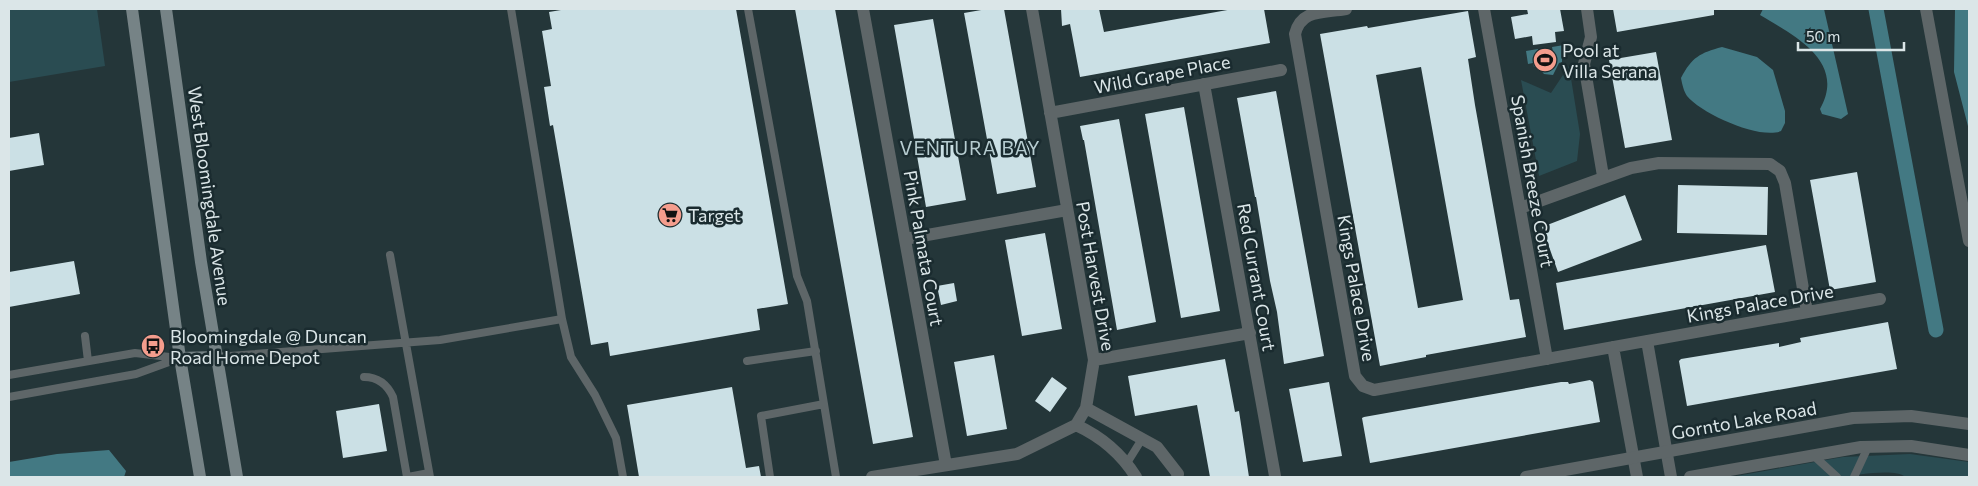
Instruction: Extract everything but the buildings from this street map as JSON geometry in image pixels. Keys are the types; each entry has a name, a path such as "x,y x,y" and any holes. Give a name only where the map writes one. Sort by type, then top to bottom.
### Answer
{"main road":[{"path":"132,9 180,358 200,477"},
{"name":"West Bloomingdale Avenue","path":"166,9 216,357 237,477"},
{"path":"180,358 216,357"}],"street":[{"name":"Pink Palmata Court","path":"863,9 946,465"},
{"name":"Post Harvest Drive","path":"1032,9 1094,360 1086,408 1076,425"},
{"name":"Kings Palace Drive","path":"1346,9 1304,16 1298,23 1295,34 1355,376 1363,386 1374,390 1880,299"},
{"name":"Spanish Breeze Court","path":"1484,9 1547,359"},
{"path":"1587,9 1591,37 1584,64 1603,176"},
{"path":"1926,9 1969,241"},
{"name":"Wild Grape Place","path":"1050,113 1280,70"},
{"name":"Red Currant Court","path":"1204,84 1275,476"},
{"path":"1520,208 1603,176 1659,163 1770,164 1780,172 1785,183 1808,312"},
{"path":"905,239 1067,210"},
{"path":"1094,360 1250,333"},
{"path":"1647,341 1671,477"},
{"path":"1613,347 1637,477"},
{"path":"1086,408 1157,447 1178,474 1177,477"},
{"name":"Gornto Lake Road","path":"1526,477 1872,416 1932,418 1969,424"},
{"path":"872,477 1017,454 1076,425 1094,433 1127,463 1136,477"},
{"path":"1690,477 1868,447 1911,446 1969,455"}],"lane":[{"path":"512,9 562,319 571,357 595,396 616,438 623,477"},
{"path":"748,9 797,276 807,301 836,477"},
{"path":"364,377 379,380 388,387 393,397 407,477 429,475 390,255"},
{"path":"216,357 440,340 562,319"},
{"path":"85,336 88,361"},
{"path":"747,361 816,351"},
{"path":"9,375 135,353 180,358"},
{"path":"9,397 136,374 180,358"},
{"path":"770,477 761,416 824,404"},
{"path":"1127,463 1142,439"},
{"path":"1854,477 1868,447"},
{"path":"1814,455 1837,477"}],"shaded area":[{"path":"9,9 97,9 105,66 9,82"},
{"path":"1763,9 1824,9 1848,114 1841,119 1822,114 1820,109 1827,92 1827,77 1822,63 1801,41 1760,15"},
{"path":"1955,9 1969,9 1969,130 1954,72"},
{"name":"Pool at Villa Serana","path":"1564,45 1566,56 1562,57 1562,62 1559,63 1553,75 1544,74 1537,66 1534,67 1533,63 1528,64 1526,51 1538,49 1539,54 1553,52 1552,47"},
{"path":"1722,47 1757,57 1773,70 1785,111 1785,123 1781,131 1772,133 1760,132 1732,124 1705,110 1687,96 1681,78 1689,65 1702,54"},
{"path":"1569,66 1580,134 1577,161 1539,176 1521,80 1551,93"},
{"path":"109,450 126,471 124,477 9,477 9,462 57,454"},
{"path":"1910,454 1969,462 1969,477 1905,477 1900,474 1885,473 1843,477 1731,477 1843,457"}],"waterway":[{"path":"1876,9 1936,330"}],"place":[{"name":"Pool at Villa Serana","path":"1545,60"},
{"name":"Target","path":"670,215"},
{"name":"Bloomingdale @ Duncan Road Home Depot","path":"153,346"}],"district":[{"name":"VENTURA BAY","path":"970,147"}]}
